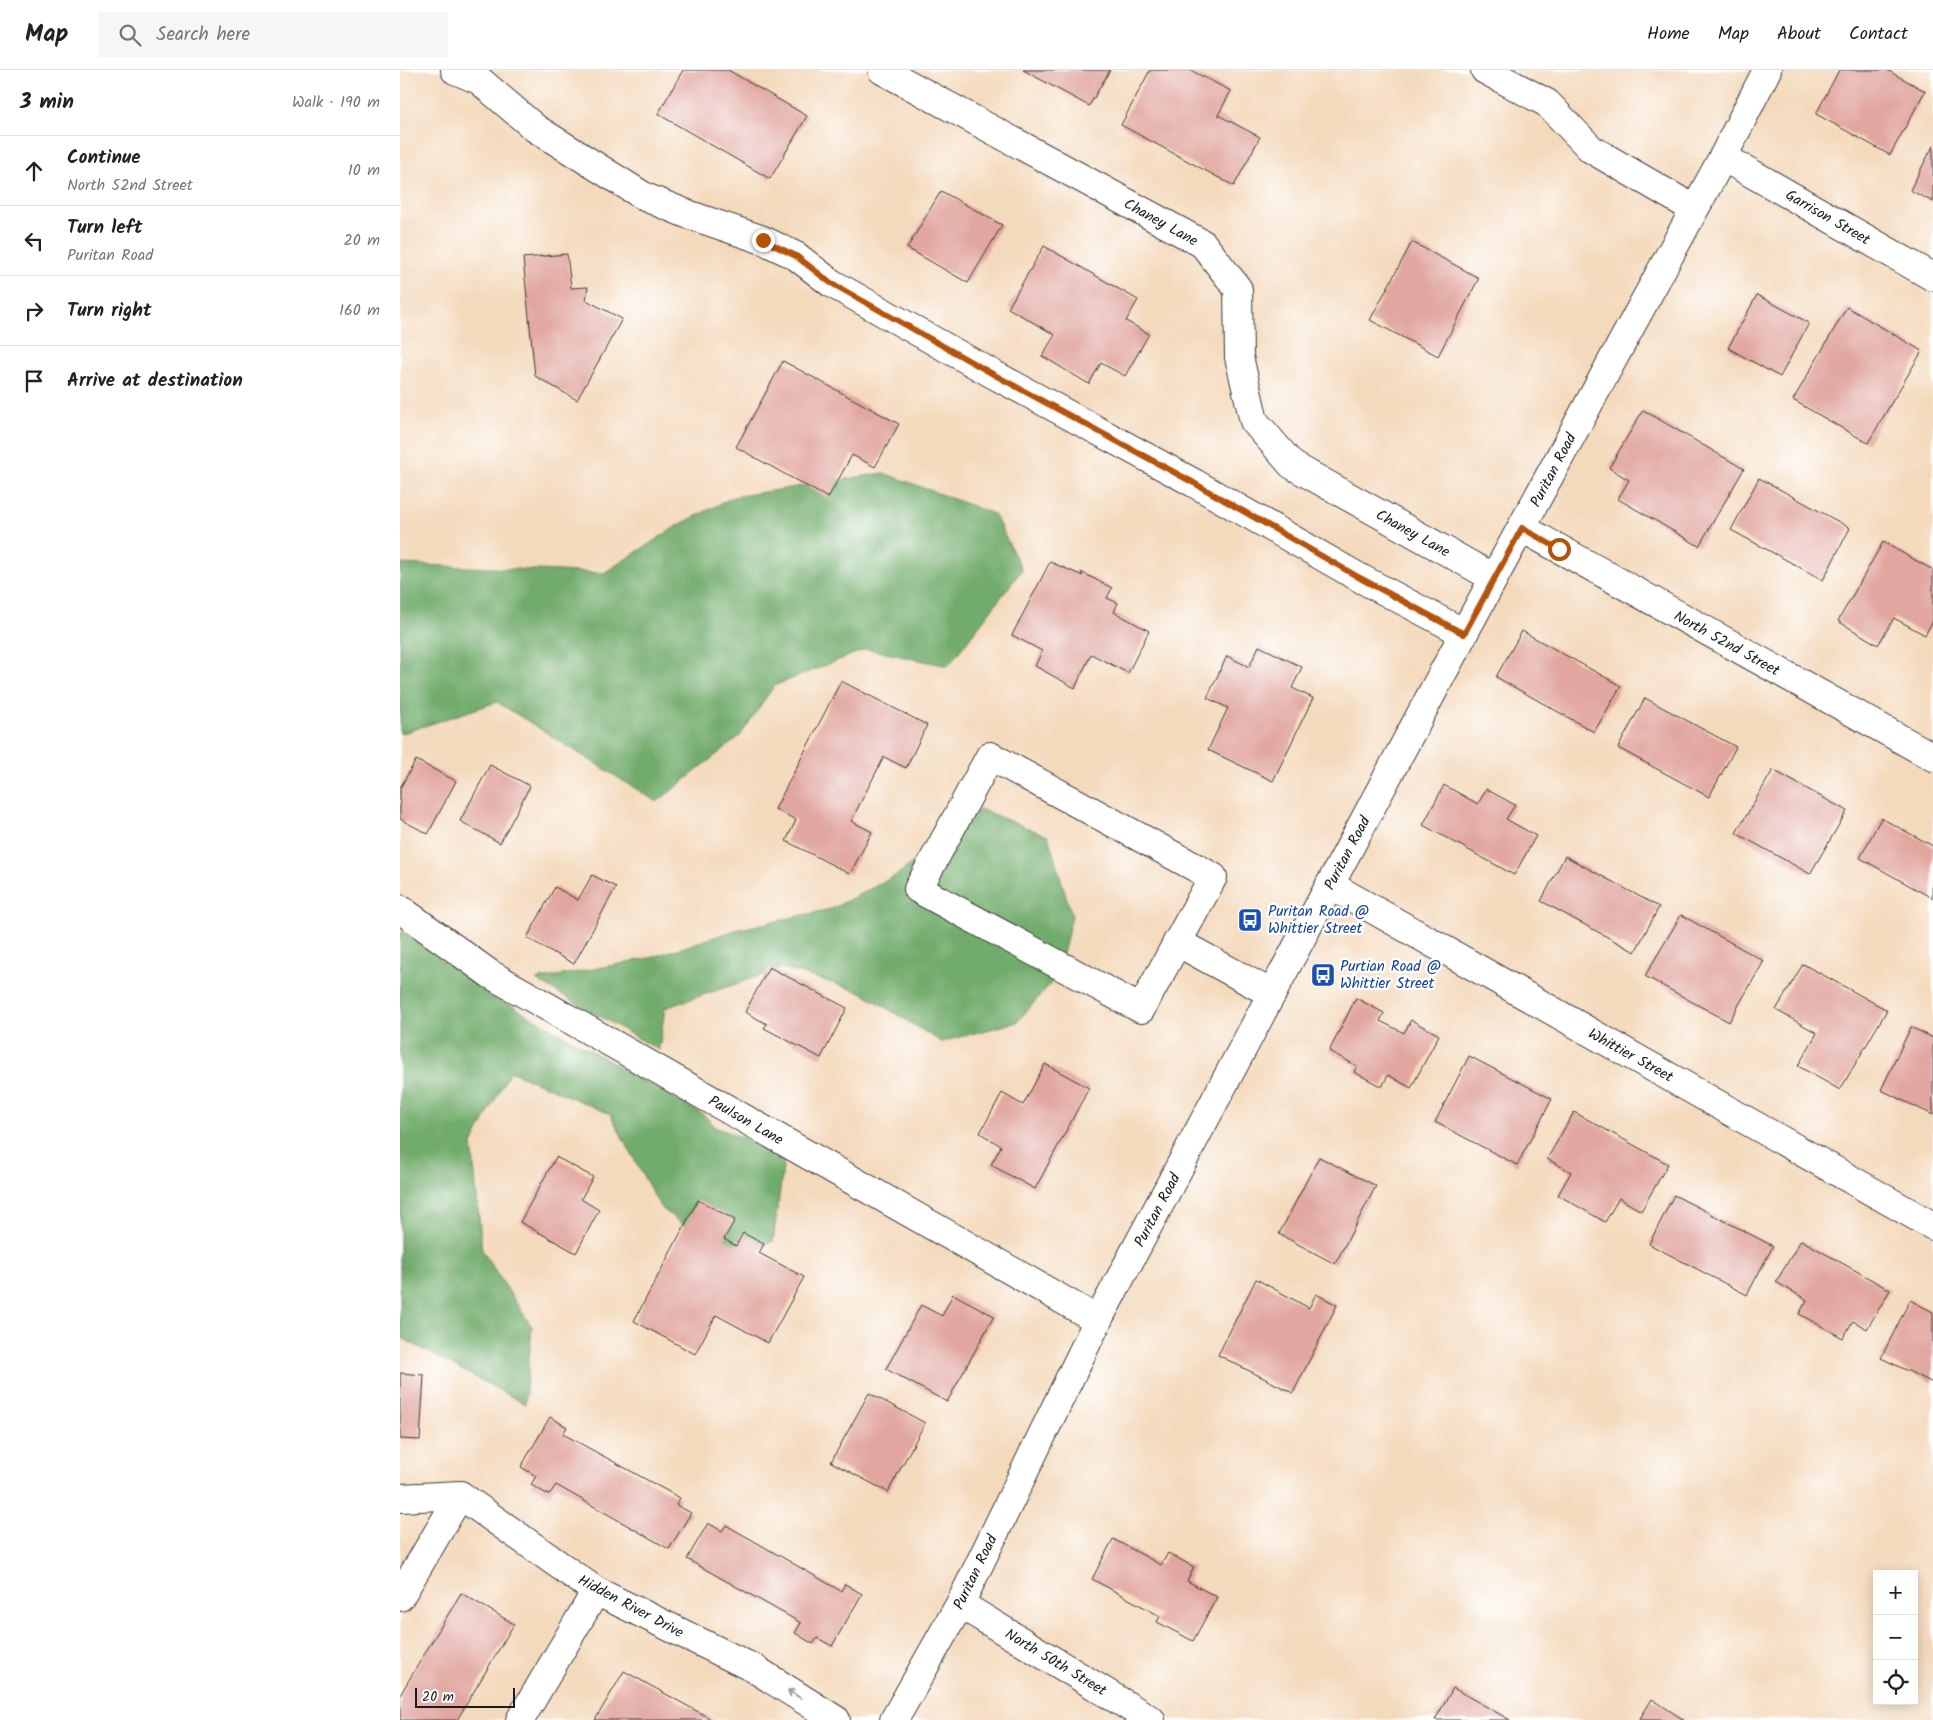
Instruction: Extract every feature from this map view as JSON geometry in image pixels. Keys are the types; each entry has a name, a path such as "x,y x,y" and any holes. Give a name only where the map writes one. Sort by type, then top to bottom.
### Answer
{"street":[{"path":"455,70 479,80 535,128 645,197 687,214 763,240 796,256 847,293 1194,483 1360,578 1464,634"},
{"name":"Chaney Lane","path":"882,70 1203,244 1238,289 1239,357 1254,421 1292,465 1494,578"},
{"path":"1485,70 1547,103 1591,148 1694,209"},
{"name":"Puritan Road","path":"894,1720 960,1604 1098,1320 1494,578 1723,157 1767,70"},
{"name":"Garrison Street","path":"1723,157 1933,277"},
{"name":"North 52nd Street","path":"1522,528 1933,757"},
{"path":"990,756 1213,877 1177,942 1141,1009 918,889 990,756"},
{"name":"Whittier Street","path":"1330,885 1933,1226"},
{"name":"Paulson Lane","path":"400,908 490,974 1098,1320"},
{"path":"1177,942 1272,994"},
{"path":"400,1498 460,1496"},
{"path":"400,1597 460,1496"},
{"name":"Hidden River Drive","path":"460,1496 596,1591 756,1669 836,1720"},
{"path":"520,1720 596,1591"},
{"name":"North 50th Street","path":"960,1604 1151,1720"}],"green space":[{"path":"884,473 994,514 1022,570 948,666 866,649 774,686 740,736 657,802 497,702 400,734 400,564 604,573 677,526 733,497"},
{"path":"980,809 1048,836 1072,916 1058,975 1017,1022 941,1042 861,992 783,968 665,1008 659,1050 536,980 650,958 739,929 831,909 897,875"},
{"path":"402,931 479,987 704,1115 717,1128 744,1138 784,1161 773,1241 730,1261 660,1207 610,1114 510,1071 472,1144 482,1250 532,1327 525,1404 400,1337 400,934"}],"building":[{"path":"683,70 728,70 807,116 770,179 658,114"},
{"path":"1023,70 1110,70 1089,106"},
{"path":"1150,70 1190,70 1231,91 1218,115 1260,137 1234,186 1121,125"},
{"path":"1839,70 1887,70 1925,91 1890,155 1816,114"},
{"path":"1933,146 1933,202 1910,190"},
{"path":"941,191 1002,225 968,283 907,248"},
{"path":"1412,242 1479,278 1438,356 1370,320"},
{"path":"1044,246 1138,300 1126,321 1149,334 1125,376 1101,363 1089,384 1042,356 1055,335 1008,308"},
{"path":"567,254 571,288 588,287 586,300 622,319 577,400 535,376 523,258"},
{"path":"1757,295 1809,323 1780,377 1728,348"},
{"path":"1847,307 1922,351 1868,443 1793,400"},
{"path":"783,361 899,424 875,467 852,455 828,498 736,447"},
{"path":"1643,410 1744,469 1699,546 1618,499 1629,480 1609,468"},
{"path":"1759,478 1850,528 1823,580 1731,530"},
{"path":"1883,542 1933,570 1933,621 1925,635 1894,618 1878,645 1838,621"},
{"path":"1050,562 1083,576 1081,572 1112,588 1107,598 1118,603 1114,612 1149,631 1128,673 1091,654 1075,688 1035,666 1042,651 1012,635"},
{"path":"1522,631 1621,686 1594,732 1496,677"},
{"path":"1259,646 1302,667 1292,688 1313,698 1273,781 1208,750 1228,708 1207,698 1227,656 1249,667"},
{"path":"841,681 927,725 906,768 884,757 851,821 872,832 850,874 786,841 796,820 775,809"},
{"path":"1645,698 1736,747 1709,797 1618,748"},
{"path":"416,760 456,781 428,834 400,819 400,788"},
{"path":"490,765 530,786 500,843 460,821"},
{"path":"1773,770 1847,811 1810,874 1736,833"},
{"path":"1444,785 1478,804 1486,789 1515,805 1506,819 1536,836 1514,875 1423,825"},
{"path":"1881,818 1933,846 1932,898 1860,858"},
{"path":"1565,856 1659,907 1635,952 1541,901"},
{"path":"592,875 616,887 574,964 527,938 555,887 578,900"},
{"path":"1681,915 1764,961 1729,1022 1645,976"},
{"path":"1803,964 1887,1010 1840,1090 1798,1066 1817,1033 1776,1010"},
{"path":"769,967 847,1008 821,1058 764,1028 767,1024 745,1012"},
{"path":"1356,998 1384,1013 1380,1021 1404,1033 1411,1020 1439,1035 1411,1088 1388,1075 1382,1087 1354,1072 1357,1066 1329,1051"},
{"path":"1911,1027 1933,1038 1933,1115 1881,1090"},
{"path":"1469,1056 1552,1099 1517,1165 1435,1122"},
{"path":"1045,1064 1089,1088 1035,1189 991,1165 1001,1146 980,1133 1002,1093 1023,1105"},
{"path":"1574,1112 1668,1164 1641,1211 1619,1198 1605,1222 1558,1195 1571,1172 1547,1159"},
{"path":"556,1157 593,1177 581,1199 599,1210 576,1253 520,1222"},
{"path":"1319,1157 1376,1186 1335,1264 1279,1234"},
{"path":"1674,1195 1773,1246 1747,1295 1649,1244"},
{"path":"698,1200 735,1220 724,1239 736,1246 743,1233 764,1244 759,1253 804,1277 768,1343 716,1315 695,1354 634,1321"},
{"path":"1801,1240 1890,1290 1867,1329 1853,1321 1843,1338 1799,1314 1807,1300 1776,1282"},
{"path":"1256,1279 1309,1308 1316,1294 1337,1305 1293,1393 1218,1355"},
{"path":"953,1294 994,1316 947,1402 886,1369 921,1305 942,1316"},
{"path":"1910,1300 1933,1312 1933,1383 1881,1358"},
{"path":"400,1373 424,1375 420,1440 400,1439"},
{"path":"869,1393 925,1423 888,1492 831,1462"},
{"path":"550,1417 567,1427 563,1434 680,1498 676,1505 691,1513 669,1549 556,1485 549,1495 531,1485 536,1476 521,1467"},
{"path":"708,1523 722,1531 726,1525 841,1591 845,1584 862,1594 832,1646 817,1638 813,1644 795,1633 801,1623 687,1559"},
{"path":"1113,1539 1161,1565 1168,1553 1194,1567 1187,1581 1217,1597 1193,1641 1157,1622 1160,1616 1092,1579"},
{"path":"461,1593 514,1624 457,1720 400,1720 400,1695"},
{"path":"624,1671 713,1720 595,1720"},
{"path":"1453,1688 1510,1720 1435,1720"},
{"path":"1652,1699 1684,1720 1639,1720"}],"place":[{"name":"Puritan Road @ Whittier Street","path":"1250,920"},
{"name":"Purtian Road @ Whittier Street","path":"1323,975"}],"route":[{"path":"763,240 796,256 831,283 991,373 1194,483 1360,578 1464,634 1522,528 1559,549"}]}
